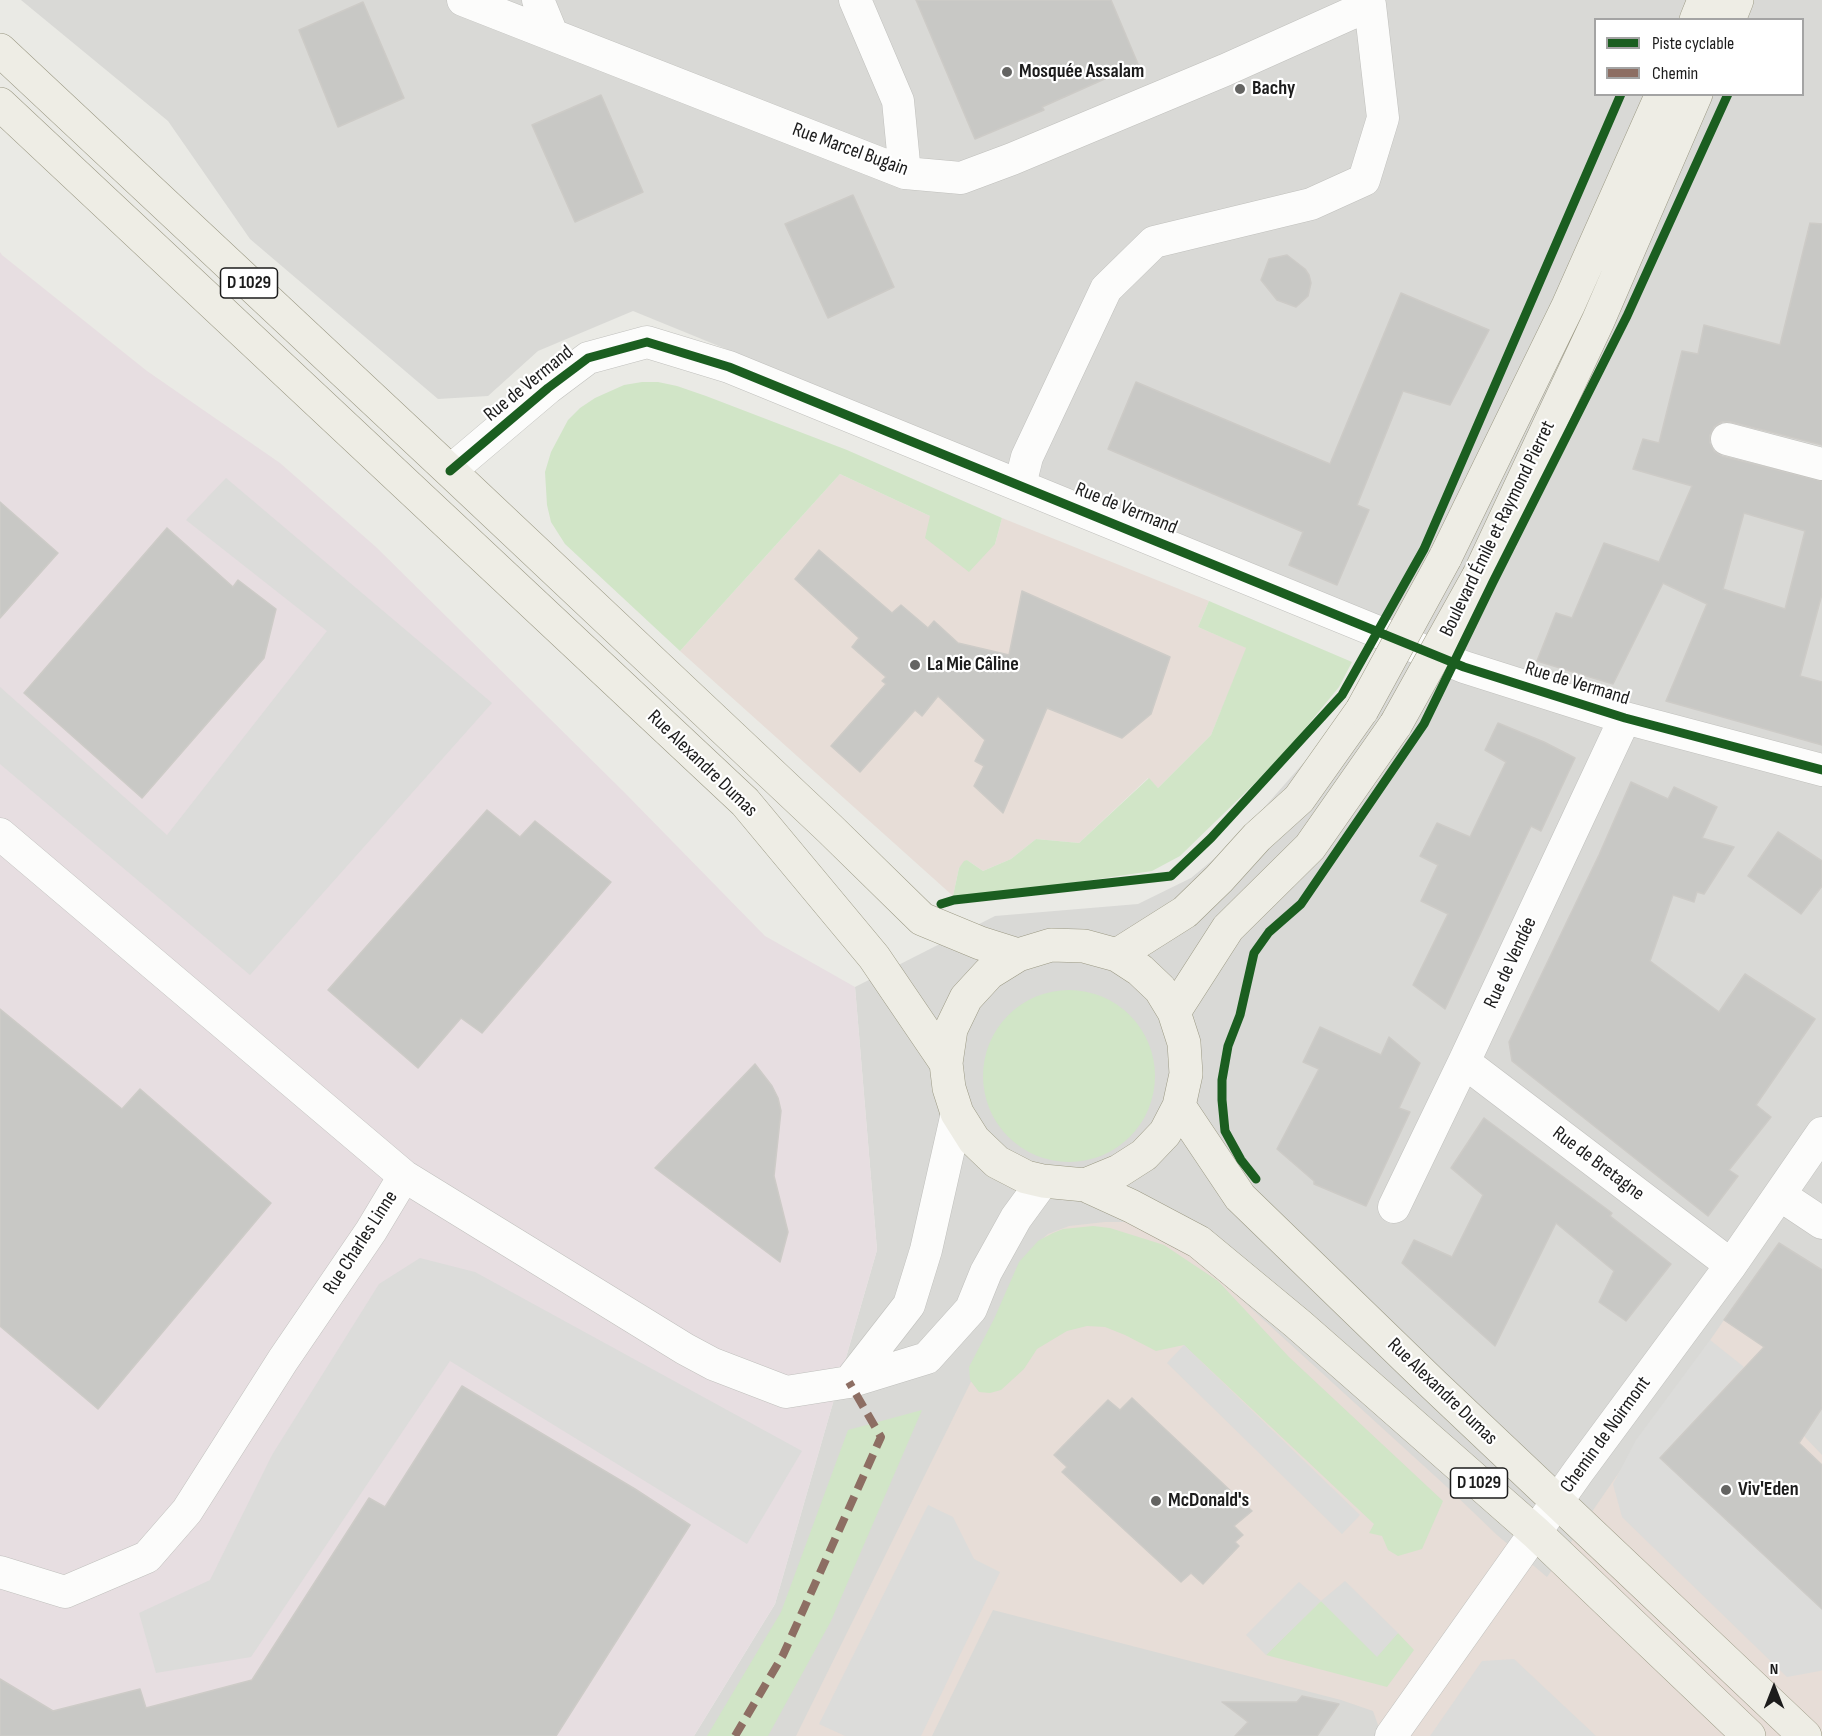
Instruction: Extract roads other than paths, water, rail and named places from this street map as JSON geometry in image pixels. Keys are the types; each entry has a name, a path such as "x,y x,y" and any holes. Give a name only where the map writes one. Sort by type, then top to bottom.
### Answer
{"main road":[{"path":"1697,18 1704,0"},
{"path":"1730,18 1737,0"},
{"name":"D 1029","path":"0,50 450,471"},
{"name":"Boulevard Émile et Raymond Pierret","path":"1117,955 1185,912 1257,837 1299,799 1362,710 1445,558 1568,306 1661,96"},
{"name":"Boulevard Émile et Raymond Pierret","path":"1174,1012 1228,928 1310,847 1396,724 1479,575 1598,321 1695,96"},
{"name":"D 1029","path":"0,104 56,156 91,168 418,469 450,471"},
{"name":"Rue Alexandre Dumas","path":"56,156 746,802 874,957 946,1063"},
{"name":"Rue Alexandre Dumas","path":"450,471 830,829 922,919 980,943 1018,955"},
{"path":"1051,945 1084,946 1117,955 1140,970 1160,989 1174,1012 1184,1043 1186,1074 1179,1106 1165,1133 1144,1155 1119,1171 1085,1185 1026,1177 997,1162 974,1140 957,1113 949,1088 946,1063 951,1029 966,998 989,973 1018,955 1051,945"},
{"name":"Rue Alexandre Dumas","path":"1179,1106 1240,1197 1557,1502 1805,1736"},
{"name":"D 1029","path":"1085,1185 1131,1206 1198,1242 1298,1324 1536,1533 1749,1736"}],"street":[{"name":"Rue Marcel Bugain","path":"463,0 905,173 961,178 1204,79 1369,2"},
{"path":"538,0 552,34"},
{"path":"855,0 898,101 905,173"},
{"path":"1020,485 1027,457 1106,289 1154,243 1311,204 1364,180 1383,118 1369,2"},
{"name":"Rue de Vermand","path":"450,471 548,388 588,358 647,342 729,367 1464,668 1625,718 1822,770"},
{"path":"1727,439 1822,464"},
{"name":"Rue de Vendée","path":"1394,1207 1625,718"},
{"name":"Rue Charles Linne","path":"0,834 405,1176 371,1231 283,1360 187,1511 147,1557 65,1592 0,1572"},
{"name":"Rue de Bretagne","path":"1464,1062 1731,1265"},
{"path":"849,1382 909,1305 926,1250 957,1113"},
{"name":"Chemin de Noirmont","path":"1391,1736 1557,1502 1731,1265 1822,1133"},
{"path":"405,1176 685,1349 713,1364 786,1392 849,1382 927,1358 971,1309 986,1272 1016,1218 1043,1181"},
{"path":"1780,1195 1822,1223"}],"place":[{"name":"Mosquée Assalam","path":"1007,72"},
{"name":"Bachy","path":"1240,89"},
{"name":"La Mie Câline","path":"915,665"},
{"name":"Viv'Eden","path":"1726,1490"},
{"name":"McDonald's","path":"1156,1501"}]}
